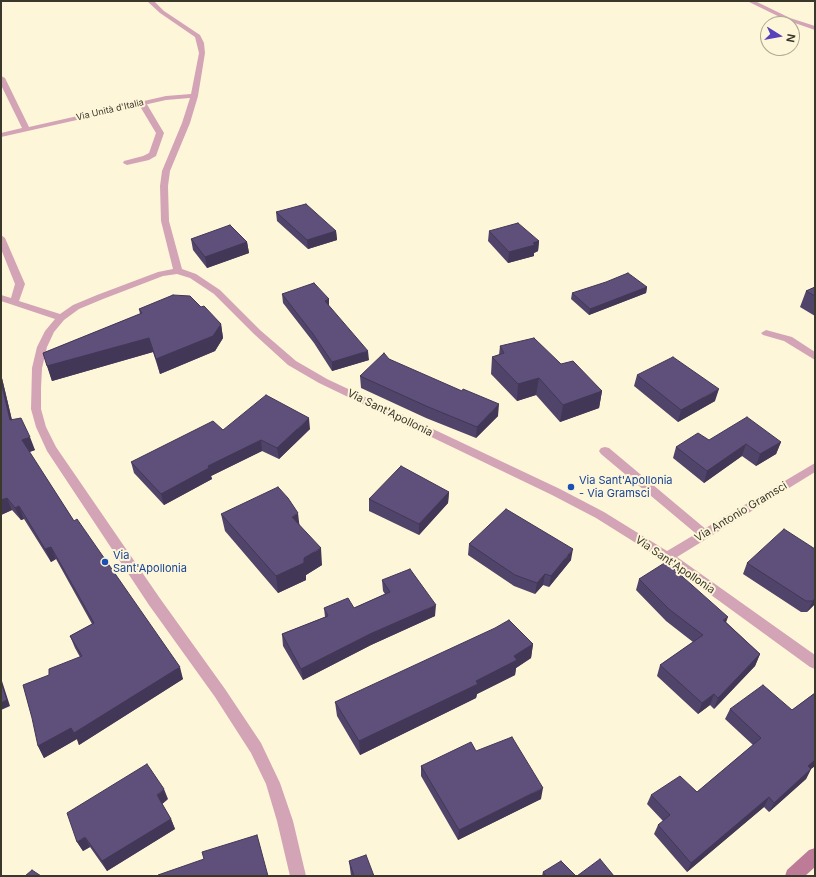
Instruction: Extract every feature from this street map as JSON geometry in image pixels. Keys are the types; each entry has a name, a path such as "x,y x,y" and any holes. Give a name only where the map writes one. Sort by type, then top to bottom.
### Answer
{"main road":[{"path":"793,876 815,856"}],"street":[{"path":"150,1 162,12 198,36 201,43 202,52 194,96 186,124 166,172 164,186 165,221 178,271 161,274 100,297 76,307 61,318 50,331 42,347 37,368 36,409 41,427 51,448 154,601 220,693 256,748 274,784 285,821 298,876"},
{"path":"750,1 788,19 815,28"},
{"path":"1,78 26,129"},
{"name":"Via Unità d'Italia","path":"1,135 166,98 194,96"},
{"path":"127,163 146,158 153,154 160,133 142,103"},
{"path":"1,238 20,284 14,302"},
{"name":"Via Sant'Apollonia","path":"178,271 193,276 217,292 257,332 292,362 323,381 556,492 600,515 667,557 815,663"},
{"path":"1,298 61,318"},
{"path":"766,333 788,339 815,357"},
{"path":"605,451 704,534"},
{"name":"Via Antonio Gramsci","path":"667,557 815,467"}],"building":[{"path":"306,204 336,231 307,240 276,212"},
{"path":"518,223 539,241 533,243 535,245 509,252 489,231"},
{"path":"230,225 247,242 205,257 191,239"},
{"path":"628,273 647,287 590,309 572,293 606,282"},
{"path":"314,283 329,299 325,301 368,351 332,362 313,334 282,294"},
{"path":"815,287 815,296 806,291"},
{"path":"173,295 190,296 201,307 204,306 221,324 213,336 156,359 149,338 47,366 43,353 142,313 139,309"},
{"path":"534,338 561,364 573,361 602,391 563,405 539,378 518,384 492,357 504,353 500,346"},
{"path":"384,353 389,359 462,391 463,389 499,404 477,427 360,376"},
{"path":"673,357 719,389 681,410 637,375"},
{"path":"1,381 10,420 21,418 30,437 22,440 74,521 77,519 180,667 74,733 71,728 38,746 23,685 49,675 49,669 82,656 70,636 94,623 51,547 45,549 19,506 15,508 7,498 1,500"},
{"path":"266,395 309,418 277,448 261,440 208,466 209,468 161,494 131,462 213,421 223,430"},
{"path":"747,417 781,442 760,454 746,444 707,471 676,447 698,433 709,440"},
{"path":"401,466 449,492 419,524 369,499"},
{"path":"278,487 288,498 298,513 292,517 321,548 304,558 304,563 276,576 221,514"},
{"path":"506,509 573,549 551,576 545,574 537,583 515,575 469,544"},
{"path":"784,529 815,549 815,598 813,601 806,601 747,563"},
{"path":"666,562 728,617 723,620 760,654 718,698 714,694 702,703 660,665 703,635 670,610 639,579"},
{"path":"410,569 436,605 370,634 301,669 282,634 328,616 324,608 348,598 354,608 390,592 382,580"},
{"path":"509,620 533,644 514,656 517,660 476,681 478,684 359,741 335,702 495,628"},
{"path":"1,682 7,700 1,703"},
{"path":"763,685 792,710 815,693 815,760 808,766 811,769 774,803 769,797 691,863 658,825 670,815 651,795 680,776 697,792 761,738 730,709"},
{"path":"512,737 543,788 459,830 421,766 471,742 476,751"},
{"path":"147,764 164,789 157,795 171,819 102,861 85,837 77,842 67,813"},
{"path":"257,835 268,876 158,876 204,859 202,852"},
{"path":"366,855 374,876 354,876 349,861"},
{"path":"600,859 614,876 577,876"},
{"path":"561,861 576,876 546,876 543,872"},
{"path":"32,870 41,876 25,876"}],"place":[{"name":"Via Sant'Apollonia - Via Gramsci","path":"571,487"},
{"name":"Via Sant'Apollonia","path":"105,562"}]}
